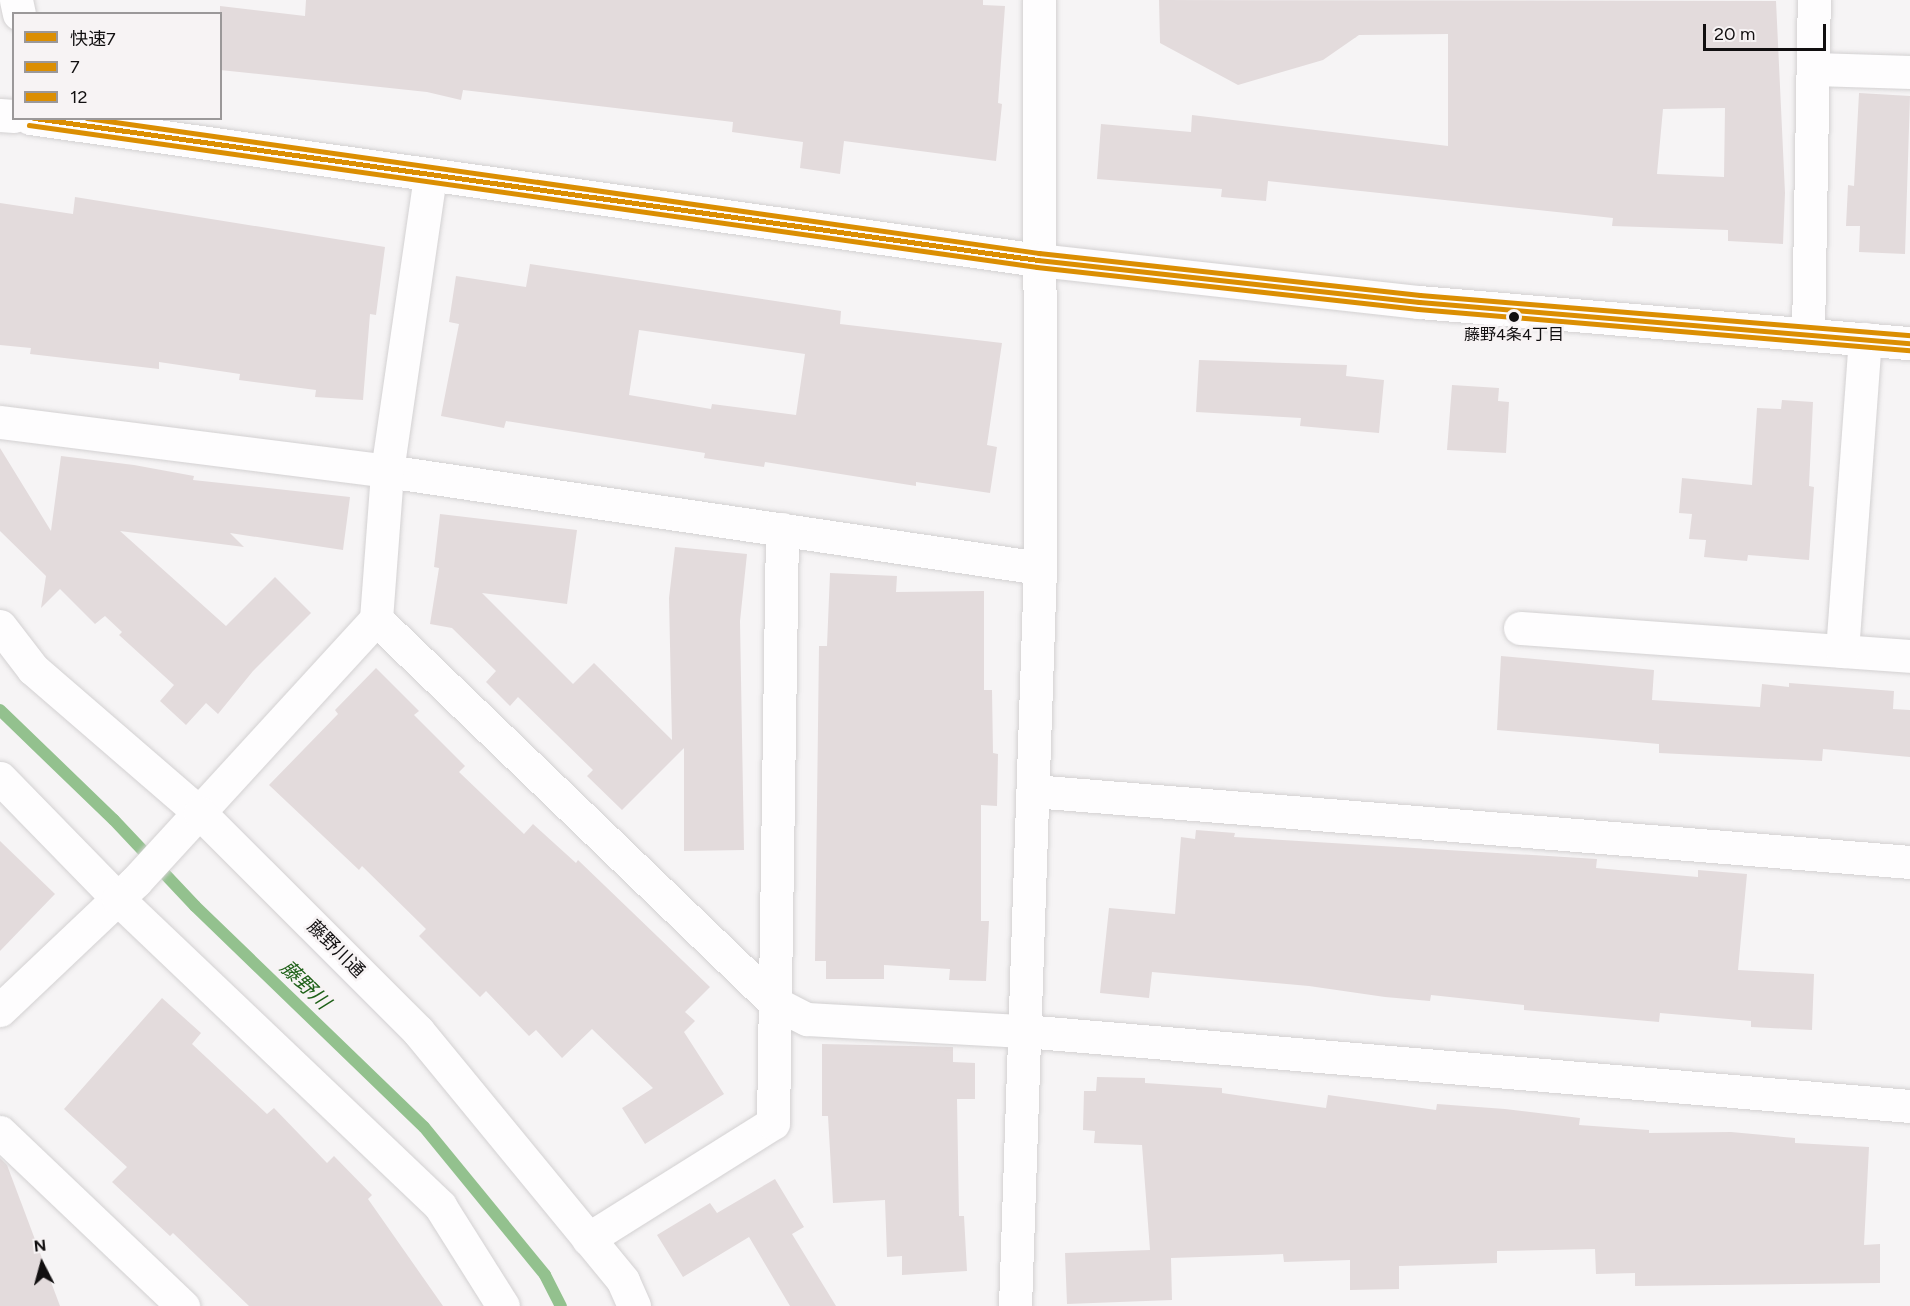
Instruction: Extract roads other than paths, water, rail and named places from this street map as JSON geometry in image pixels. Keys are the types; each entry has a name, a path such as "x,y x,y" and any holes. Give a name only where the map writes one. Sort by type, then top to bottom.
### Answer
{"street":[{"path":"1015,1306 1040,568 1039,0"},
{"path":"1808,334 1815,69 1814,0"},
{"path":"1815,69 1910,72"},
{"path":"45,120 430,178 1038,260 1419,302 1910,343"},
{"path":"0,1010 127,890 192,822 376,619 387,471 430,178"},
{"path":"1842,651 1865,339"},
{"path":"0,422 387,471 1040,568"},
{"path":"588,1239 773,1123 782,529"},
{"path":"376,619 775,1003 807,1019 1024,1031 1910,1106"},
{"name":"藤野川通","path":"0,626 33,669 192,822 418,1030 623,1281 634,1306"},
{"path":"1520,628 1910,656"},
{"path":"0,778 127,890 440,1206 502,1306"},
{"path":"1032,791 1910,862"},
{"path":"0,1132 183,1306"}],"waterway":[{"name":"藤野川","path":"0,710 114,820 195,906 424,1127 545,1275 561,1306"}],"place":[{"name":"藤野4条4丁目","path":"1514,317"}]}
